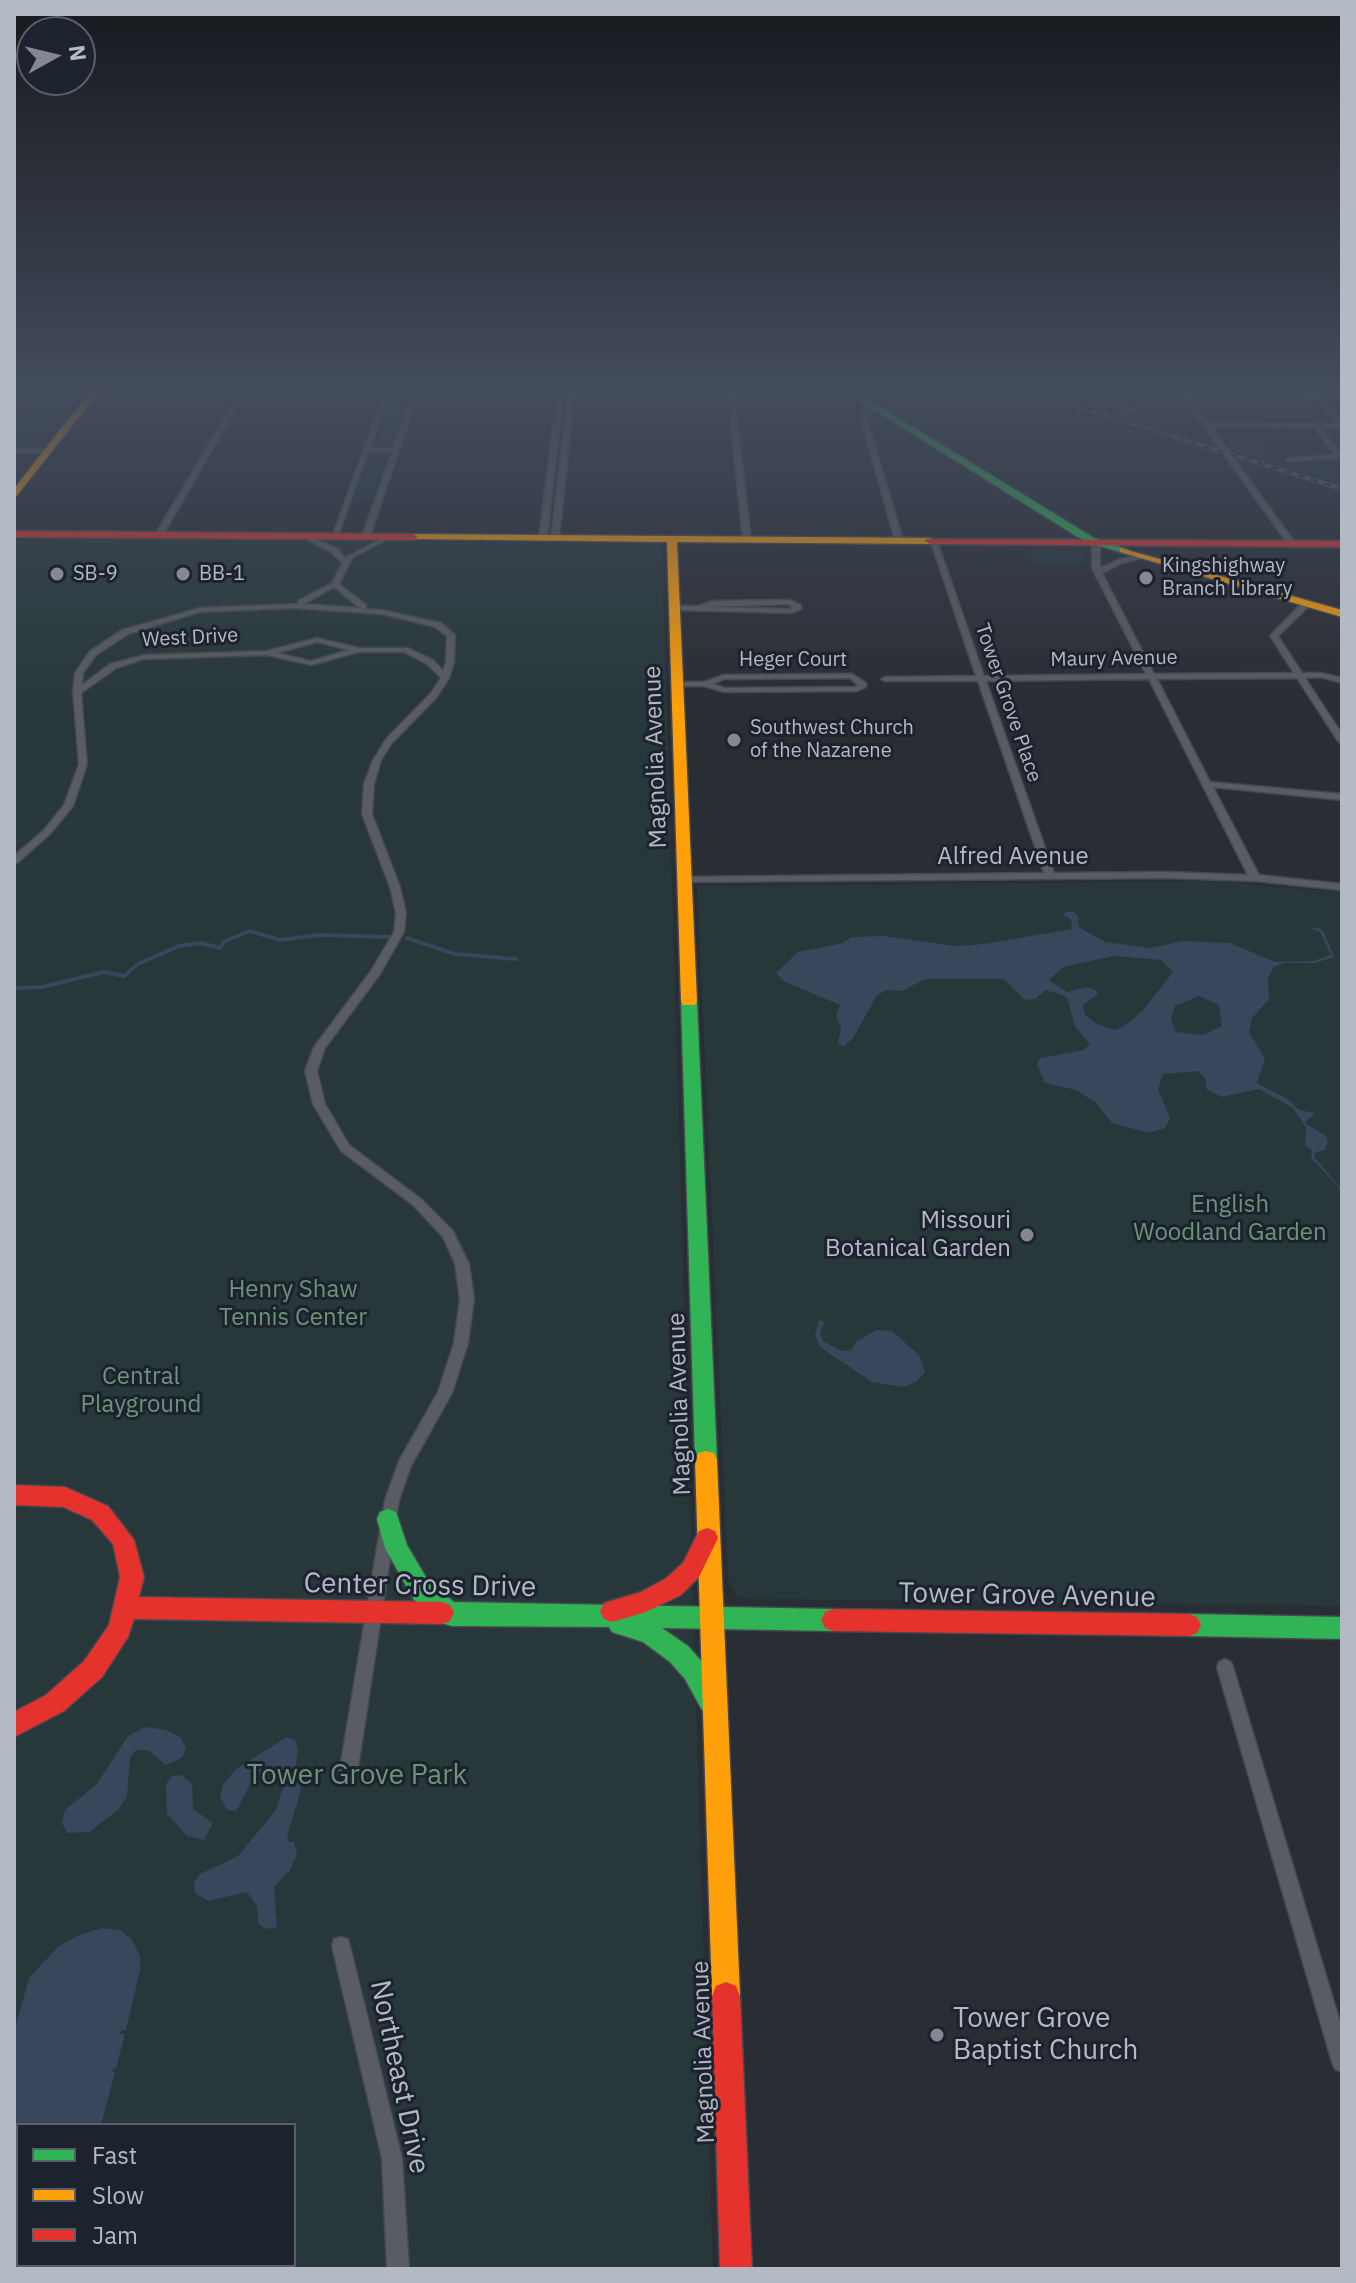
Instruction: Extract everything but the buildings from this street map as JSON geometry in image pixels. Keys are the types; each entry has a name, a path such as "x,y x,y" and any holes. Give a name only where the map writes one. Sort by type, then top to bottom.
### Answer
{"street":[{"path":"159,535 183,495"},
{"path":"334,536 349,495"},
{"path":"366,536 380,495"},
{"path":"549,538 551,495"},
{"path":"549,538 557,495"},
{"path":"742,495 747,539"},
{"path":"886,495 899,540"},
{"path":"1017,495 1096,543 1342,614"},
{"path":"1257,495 1292,544"},
{"path":"14,537 39,534 1342,544"},
{"path":"305,536 335,551 344,561"},
{"path":"294,606 335,584 344,561 388,537"},
{"name":"Magnolia Avenue","path":"672,538 736,2269"},
{"name":"Tower Grove Place","path":"933,541 1050,877"},
{"path":"1096,543 1094,564 1255,878"},
{"path":"1098,572 1120,561 1142,557"},
{"path":"335,584 368,610"},
{"path":"675,608 701,607 730,612 792,611 798,607 794,603 775,602 713,603 701,607"},
{"path":"1306,604 1274,634 1296,675 1342,741"},
{"path":"14,861 58,820 81,774 84,744 77,692 79,673 86,660 100,646 125,632 200,610 294,606 368,610 429,622 448,631 451,652 445,678 433,696 389,741 377,760 369,784 367,814 395,887 401,913 399,932 376,972 320,1047 311,1071 319,1104 337,1138 360,1163 439,1222 457,1249 466,1280 465,1320 454,1366 439,1405 404,1465 388,1519 348,1774"},
{"name":"West Drive","path":"77,692 97,676 127,661 267,653 317,640 359,650 411,652 430,662 445,678"},
{"name":"West Drive","path":"267,653 311,663 359,650"},
{"name":"Maury Avenue","path":"885,679 1321,675 1342,681"},
{"name":"Heger Court","path":"678,684 705,684 724,690 857,689 863,685 852,676 723,677 705,684"},
{"path":"1207,784 1342,797"},
{"name":"Alfred Avenue","path":"685,880 1255,878 1342,887"},
{"path":"14,1495 65,1497 83,1503 107,1518 119,1532 132,1577 128,1608 115,1639 85,1678 55,1703 14,1725"},
{"path":"388,1519 396,1548 422,1592 452,1615"},
{"path":"594,1616 646,1601 673,1587 691,1570 708,1534"},
{"name":"Center Cross Drive","path":"128,1608 711,1618"},
{"path":"594,1616 650,1633 664,1641 694,1671 715,1710"},
{"name":"Tower Grove Avenue","path":"711,1618 1342,1628"},
{"path":"1225,1667 1342,2062"},
{"name":"Northeast Drive","path":"341,1946 392,2158 398,2269"}],"green space":[{"path":"354,495 374,495 372,500 352,500"},
{"name":"Tower Grove Park","path":"14,541 650,543 662,547 713,2269 14,2269"},
{"path":"1028,550 1085,551 1084,564 1035,567"},
{"name":"Missouri Botanical Garden","path":"1215,881 1342,892 1342,1606 745,1599 735,1595 728,1579 697,886"}],"water":[{"path":"1074,912 1080,919 1077,921 1080,928 1105,942 1151,948 1182,941 1230,943 1275,962 1313,961 1331,955 1320,932 1311,929 1317,927 1324,932 1334,957 1315,963 1284,963 1274,967 1268,978 1269,999 1252,1018 1249,1032 1265,1059 1257,1083 1289,1100 1299,1110 1315,1113 1305,1123 1326,1136 1328,1142 1325,1150 1316,1152 1314,1157 1340,1187 1342,1196 1338,1186 1311,1158 1312,1151 1305,1145 1306,1127 1293,1108 1259,1089 1222,1097 1207,1090 1205,1078 1198,1071 1163,1074 1158,1089 1170,1118 1165,1128 1149,1133 1112,1123 1096,1103 1076,1090 1045,1083 1037,1065 1040,1058 1084,1050 1090,1045 1075,1026 1067,998 1060,994 1046,990 1035,999 1025,1000 1003,979 925,979 902,991 887,990 877,995 853,1038 843,1047 838,1043 841,1028 836,1016 840,1005 785,982 776,973 798,952 843,943 852,937 884,936 955,946 984,944 1072,929 1071,920 1063,914","holes":["1114,956 1161,960 1173,972 1144,1009 1126,1025 1115,1030 1097,1024 1085,1015 1083,1005 1098,994 1095,990 1086,987 1067,992 1049,980 1063,967","1199,996 1219,1005 1222,1026 1202,1035 1176,1032 1171,1019 1175,1006"]},
{"path":"819,1320 825,1322 820,1334 823,1341 841,1351 851,1350 857,1341 876,1330 892,1331 919,1355 925,1372 916,1382 904,1387 872,1382 820,1347 815,1335"},
{"path":"145,1727 167,1730 181,1738 186,1748 182,1758 166,1765 148,1750 136,1750 130,1758 127,1796 118,1810 89,1832 67,1833 62,1823 65,1810 96,1785 128,1736"},
{"path":"287,1737 295,1740 298,1749 296,1763 301,1790 287,1836 289,1842 294,1842 297,1854 290,1870 274,1887 277,1927 266,1929 258,1924 257,1906 247,1892 208,1901 195,1893 194,1883 200,1874 238,1856 276,1810 284,1785 272,1775 263,1775 251,1783 236,1811 227,1810 220,1797 223,1785 236,1769"},
{"path":"182,1775 192,1784 193,1809 213,1823 204,1840 187,1836 167,1814 166,1784 172,1776"},
{"path":"102,1928 120,1930 131,1939 140,1956 140,1970 126,2030 121,2030 120,2034 125,2034 116,2068 110,2071 115,2072 102,2123 16,2123 16,2178 14,2032 29,1978 58,1947 77,1936"}],"waterway":[{"path":"14,988 42,987 104,972 124,976 138,964 179,946 201,943 220,948 225,941 250,931 280,940 319,935 389,937"},
{"path":"407,938 455,954 516,959"}],"traffic: fast":[{"path":"1016,495 1090,540 1124,550"},
{"path":"689,1001 706,1460"},
{"path":"388,1519 396,1548 422,1592 452,1615"},
{"path":"442,1613 833,1620"},
{"path":"620,1624 650,1633 679,1654 694,1671 711,1702"},
{"path":"1189,1625 1342,1628"}],"traffic: slow":[{"path":"413,537 930,541"},
{"path":"672,538 689,1001"},
{"path":"1124,550 1342,614"},
{"path":"706,1460 726,1996"}],"traffic: jam":[{"path":"14,534 413,537"},
{"path":"930,541 1342,544"},
{"path":"14,1495 65,1497 100,1513 123,1540 132,1577 120,1629 93,1669 55,1703 14,1725"},
{"path":"612,1611 646,1601 673,1587 691,1570 707,1538"},
{"path":"128,1608 442,1613"},
{"path":"833,1620 1189,1625"},
{"path":"726,1996 736,2269"}],"place":[{"name":"SB-9","path":"57,574"},
{"name":"BB-1","path":"183,574"},
{"name":"Kingshighway Branch Library","path":"1146,578"},
{"name":"Southwest Church of the Nazarene","path":"734,740"},
{"name":"Missouri Botanical Garden","path":"1027,1235"},
{"name":"Tower Grove Baptist Church","path":"937,2035"}],"park label":[{"name":"English Woodland Garden","path":"1230,1219"},
{"name":"Henry Shaw Tennis Center","path":"293,1304"},
{"name":"Central Playground","path":"141,1391"}]}
